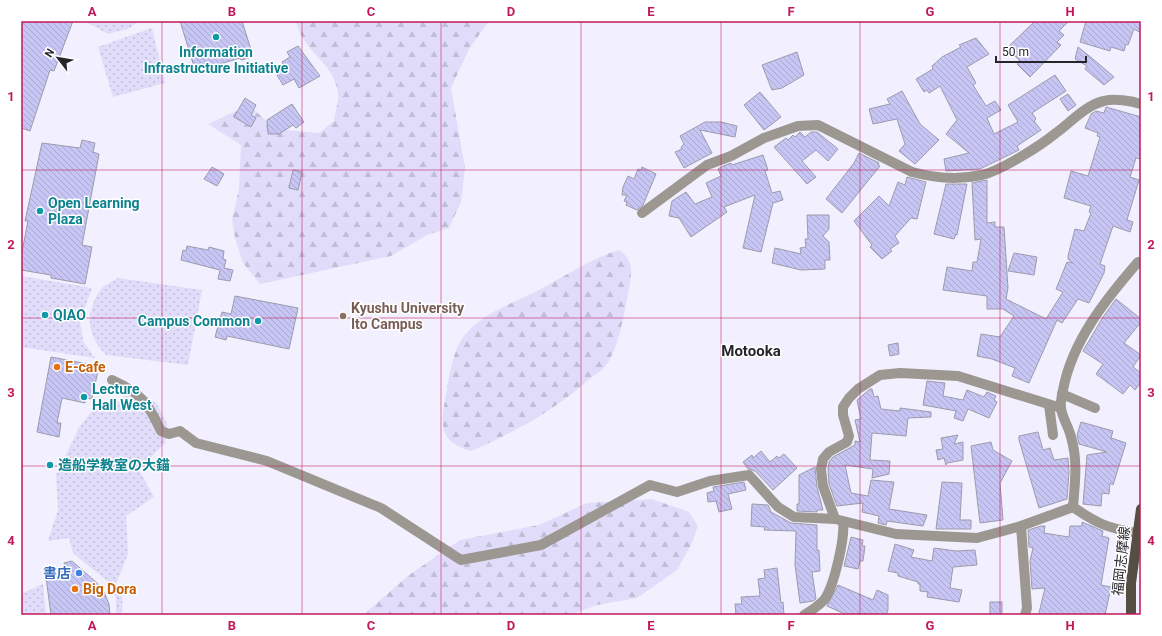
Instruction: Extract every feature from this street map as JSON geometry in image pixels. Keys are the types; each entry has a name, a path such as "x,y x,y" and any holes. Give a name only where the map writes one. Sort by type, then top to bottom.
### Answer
{"main road":[{"name":"福岡志摩線","path":"1131,615 1131,583 1141,509"}],"street":[{"path":"642,213 707,166 731,156 764,138 798,126 818,125 912,172 926,176 959,178 983,175 1016,160 1046,141 1090,107 1105,100 1141,104"},
{"path":"1073,506 1076,471 1072,438 1061,408 1062,394 1071,360 1084,336 1115,289 1138,262 1141,262"},
{"path":"804,615 812,610 828,593 845,532 823,486 820,469 823,459 829,452 847,442 849,436 843,415 843,407 858,389 880,375 900,373 958,376 1061,408"},
{"path":"112,380 131,388 150,407 161,431 169,434 180,431 196,443 267,461 381,508 462,560 541,545 650,486 677,492 710,481 748,475 778,507 794,517 839,521 896,534 977,538 1021,526 1073,506"},
{"path":"1062,394 1095,408"},
{"path":"1049,405 1053,435"},
{"path":"1073,506 1096,523 1114,529 1137,533"},
{"path":"1021,526 1027,608 1025,615"}],"green space":[{"path":"84,21 139,21 128,29 108,34"},
{"path":"296,21 489,21 469,49 451,88 465,168 461,202 449,228 427,235 391,256 260,284 243,263 235,238 232,220 239,189 241,145 208,124 249,105 275,129 319,133 334,121 338,96 336,82 325,65 304,40"},
{"path":"152,28 165,83 113,97 98,47"},
{"path":"619,250 628,259 631,276 623,321 618,339 611,357 605,367 545,413 503,436 471,451 462,448 450,440 446,436 444,430 444,406 456,351 464,336 471,328 496,310 535,292 597,258"},
{"path":"21,276 92,288 80,321 83,341 95,358 21,347"},
{"path":"118,278 202,290 188,365 106,355 101,349 93,337 91,330 91,310 101,289"},
{"path":"125,380 157,404 167,424 165,443 139,470 154,497 126,516 128,554 116,584 123,602 121,615 116,615 116,597 106,580 73,553 69,538 48,541 58,510 56,475 80,426 100,401 123,402"},
{"path":"652,499 689,512 698,526 692,543 677,570 637,598 597,605 570,615 363,615 409,575 460,540 539,525 587,503"},
{"path":"43,584 46,615 21,615 21,594"}],"building":[{"path":"21,21 73,21 54,71 50,70 30,131 21,128"},
{"name":"Information Infrastructure Initiative","path":"180,21 242,21 252,53 248,54 249,58 241,60 240,58 195,70"},
{"path":"1035,21 1069,21 1059,31 1064,35 1057,42 1061,45 1030,77 1017,64 1020,61 1007,48"},
{"path":"1086,21 1141,21 1141,33 1134,29 1124,51 1111,47 1110,51 1080,42"},
{"path":"976,38 989,54 967,67 976,83 973,85 986,106 995,101 1001,110 987,118 994,134 1018,122 1008,105 1055,75 1066,91 1032,113 1036,119 1034,121 1041,130 1017,146 1019,150 980,169 946,171 944,159 969,153 946,134 957,120 940,86 929,93 927,90 924,92 916,79 933,69 932,66 942,57 961,47 959,45"},
{"path":"298,46 320,76 299,88 294,79 283,85 277,75 284,66 282,62 290,57 287,52"},
{"path":"1078,47 1114,77 1104,85 1085,69 1087,66 1075,59"},
{"path":"797,52 804,75 782,88 772,90 762,65"},
{"path":"902,91 920,124 939,140 915,164 899,151 905,144 897,119 873,124 869,109 890,104 887,99"},
{"path":"760,92 781,117 764,130 744,105"},
{"path":"1068,94 1076,105 1068,111 1060,99"},
{"path":"245,98 256,105 251,115 256,118 251,127 234,117"},
{"path":"292,104 304,122 296,128 293,125 279,134 268,134 267,120"},
{"path":"1106,107 1141,117 1141,159 1136,158 1130,177 1139,180 1127,220 1133,222 1130,232 1113,226 1100,264 1105,266 1104,273 1089,303 1078,299 1062,323 1057,320 1029,383 1012,376 1015,368 992,359 977,356 981,334 1000,337 1014,316 1003,309 987,309 987,296 943,290 947,267 972,271 973,262 977,262 981,239 975,240 972,183 987,180 987,223 995,222 995,227 1004,227 1008,288 1006,299 1046,319 1063,292 1056,289 1067,262 1073,263 1068,259 1068,256 1075,229 1084,231 1091,213 1089,212 1091,206 1064,198 1071,171 1088,176 1100,137 1097,136 1098,133 1085,128 1091,114 1096,111 1104,113"},
{"path":"705,122 721,122 737,126 735,137 700,130 712,153 684,168 675,152 682,149 681,147 684,144 680,136"},
{"path":"800,132 805,137 811,132 817,132 838,149 828,161 816,150 802,161 816,177 807,184 774,147 786,138 788,140 793,135 795,137"},
{"name":"Open Learning Plaza","path":"82,140 95,143 93,152 99,154 82,245 92,247 85,284 51,278 51,275 21,270 21,257 28,221 25,221 42,143 80,148"},
{"path":"859,153 879,163 878,165 880,166 842,213 826,199 854,163"},
{"path":"763,155 768,170 765,171 772,193 780,191 783,200 773,203 761,252 743,248 755,195 724,207 727,212 691,237 679,218 669,216 672,201 686,192 695,204 712,197 706,183 721,176 718,169 731,163 732,165"},
{"path":"212,167 224,174 217,186 204,179"},
{"path":"642,167 656,174 643,205 637,210 626,205 627,202 624,201 627,195 622,195 623,187 628,176 634,179 638,169 641,170"},
{"path":"293,170 302,172 298,190 289,188"},
{"path":"907,177 926,182 917,219 911,218 895,236 899,243 890,249 892,251 882,259 870,247 872,245 854,221 879,196 889,206 898,182 905,185"},
{"path":"946,184 967,184 957,235 956,234 954,239 934,234"},
{"path":"807,215 829,215 829,229 823,236 829,242 830,260 825,260 825,269 801,270 772,263 775,248 801,254 800,248 806,247 805,239 808,239"},
{"path":"187,246 208,250 209,247 224,251 223,259 226,260 224,268 233,270 230,281 218,279 220,270 181,260 183,250 186,251"},
{"path":"1014,253 1037,257 1034,275 1008,271"},
{"name":"Campus Common","path":"235,296 298,308 289,349 227,336 226,340 215,337 222,312 231,314"},
{"path":"1116,299 1141,319 1141,322 1124,343 1141,355 1133,367 1141,373 1141,382 1135,390 1130,385 1123,394 1096,374 1103,364 1083,351 1103,317"},
{"path":"898,343 899,354 890,356 888,345"},
{"name":"Lecture Hall West","path":"51,357 99,366 92,399 86,398 85,403 62,398 57,423 61,423 59,437 37,432"},
{"path":"927,381 945,383 943,396 963,400 967,390 984,397 987,392 996,396 994,400 997,402 989,418 968,409 963,421 954,418 956,411 923,405"},
{"path":"872,389 874,397 878,396 881,409 900,411 900,408 931,412 931,417 908,418 906,436 872,433 870,460 890,461 889,474 872,478 873,469 845,465 851,493 868,496 871,480 894,482 889,509 927,515 923,526 887,521 886,525 878,523 879,516 862,512 863,503 837,506 829,484 829,462 833,457 855,445 855,441 860,442 855,420 861,419 857,400"},
{"path":"1081,422 1113,431 1111,438 1126,443 1113,485 1110,483 1109,494 1102,493 1101,506 1083,504 1087,455 1107,452 1079,444 1077,435"},
{"path":"1038,432 1043,450 1050,448 1054,460 1068,458 1069,472 1067,499 1039,508 1019,440 1019,436"},
{"path":"958,435 954,444 963,442 963,460 947,463 946,465 944,458 938,460 936,450 943,449 941,438"},
{"path":"991,442 993,450 1012,461 1000,483 1003,520 980,523 971,446"},
{"path":"761,451 770,462 777,456 779,458 784,454 797,468 773,490 755,471 748,469 743,462 752,455 753,458"},
{"path":"815,467 817,487 823,510 817,510 817,512 797,511 797,504 799,504 799,475"},
{"path":"744,482 746,490 728,494 732,509 719,512 716,501 708,502 707,493 714,491 713,487"},
{"path":"942,482 962,483 960,520 971,520 971,529 936,529"},
{"path":"752,504 768,505 771,512 791,523 817,525 817,551 819,550 820,571 812,572 816,599 813,601 800,603 795,565 796,531 764,530 765,527 751,526"},
{"path":"1082,522 1103,531 1102,536 1109,538 1101,585 1111,587 1105,615 1043,615 1039,613 1045,588 1032,589 1030,561 1033,548 1029,547 1028,530 1045,526 1044,533 1069,537 1070,526 1082,526"},
{"path":"851,537 863,540 862,546 865,546 863,561 860,561 858,569 844,566"},
{"path":"895,544 914,550 911,557 932,561 934,548 956,551 975,550 977,565 953,567 950,588 962,590 959,602 927,597 928,592 920,591 920,584 918,584 918,582 898,576 898,573 888,571"},
{"name":"Big Dora","path":"72,561 97,583 104,592 109,604 110,615 51,615 45,570 65,567 64,563"},
{"path":"777,568 784,615 736,615 735,604 742,604 741,597 760,596 758,579 765,578 764,570"},
{"path":"838,585 873,600 877,590 888,595 888,610 886,615 847,615 827,606"},
{"path":"990,602 1002,602 1002,615 990,615"}],"place":[{"name":"Information Infrastructure Initiative","path":"216,37"},
{"name":"Open Learning Plaza","path":"40,211"},
{"name":"QIAO","path":"45,315"},
{"name":"Kyushu University Ito Campus","path":"343,316"},
{"name":"Campus Common","path":"258,321"},
{"name":"E-cafe","path":"57,367"},
{"name":"Lecture Hall West","path":"84,397"},
{"name":"造船学教室の大錨","path":"50,465"},
{"name":"書店","path":"79,573"},
{"name":"Big Dora","path":"75,589"}],"district":[{"name":"Motooka","path":"751,351"}]}
